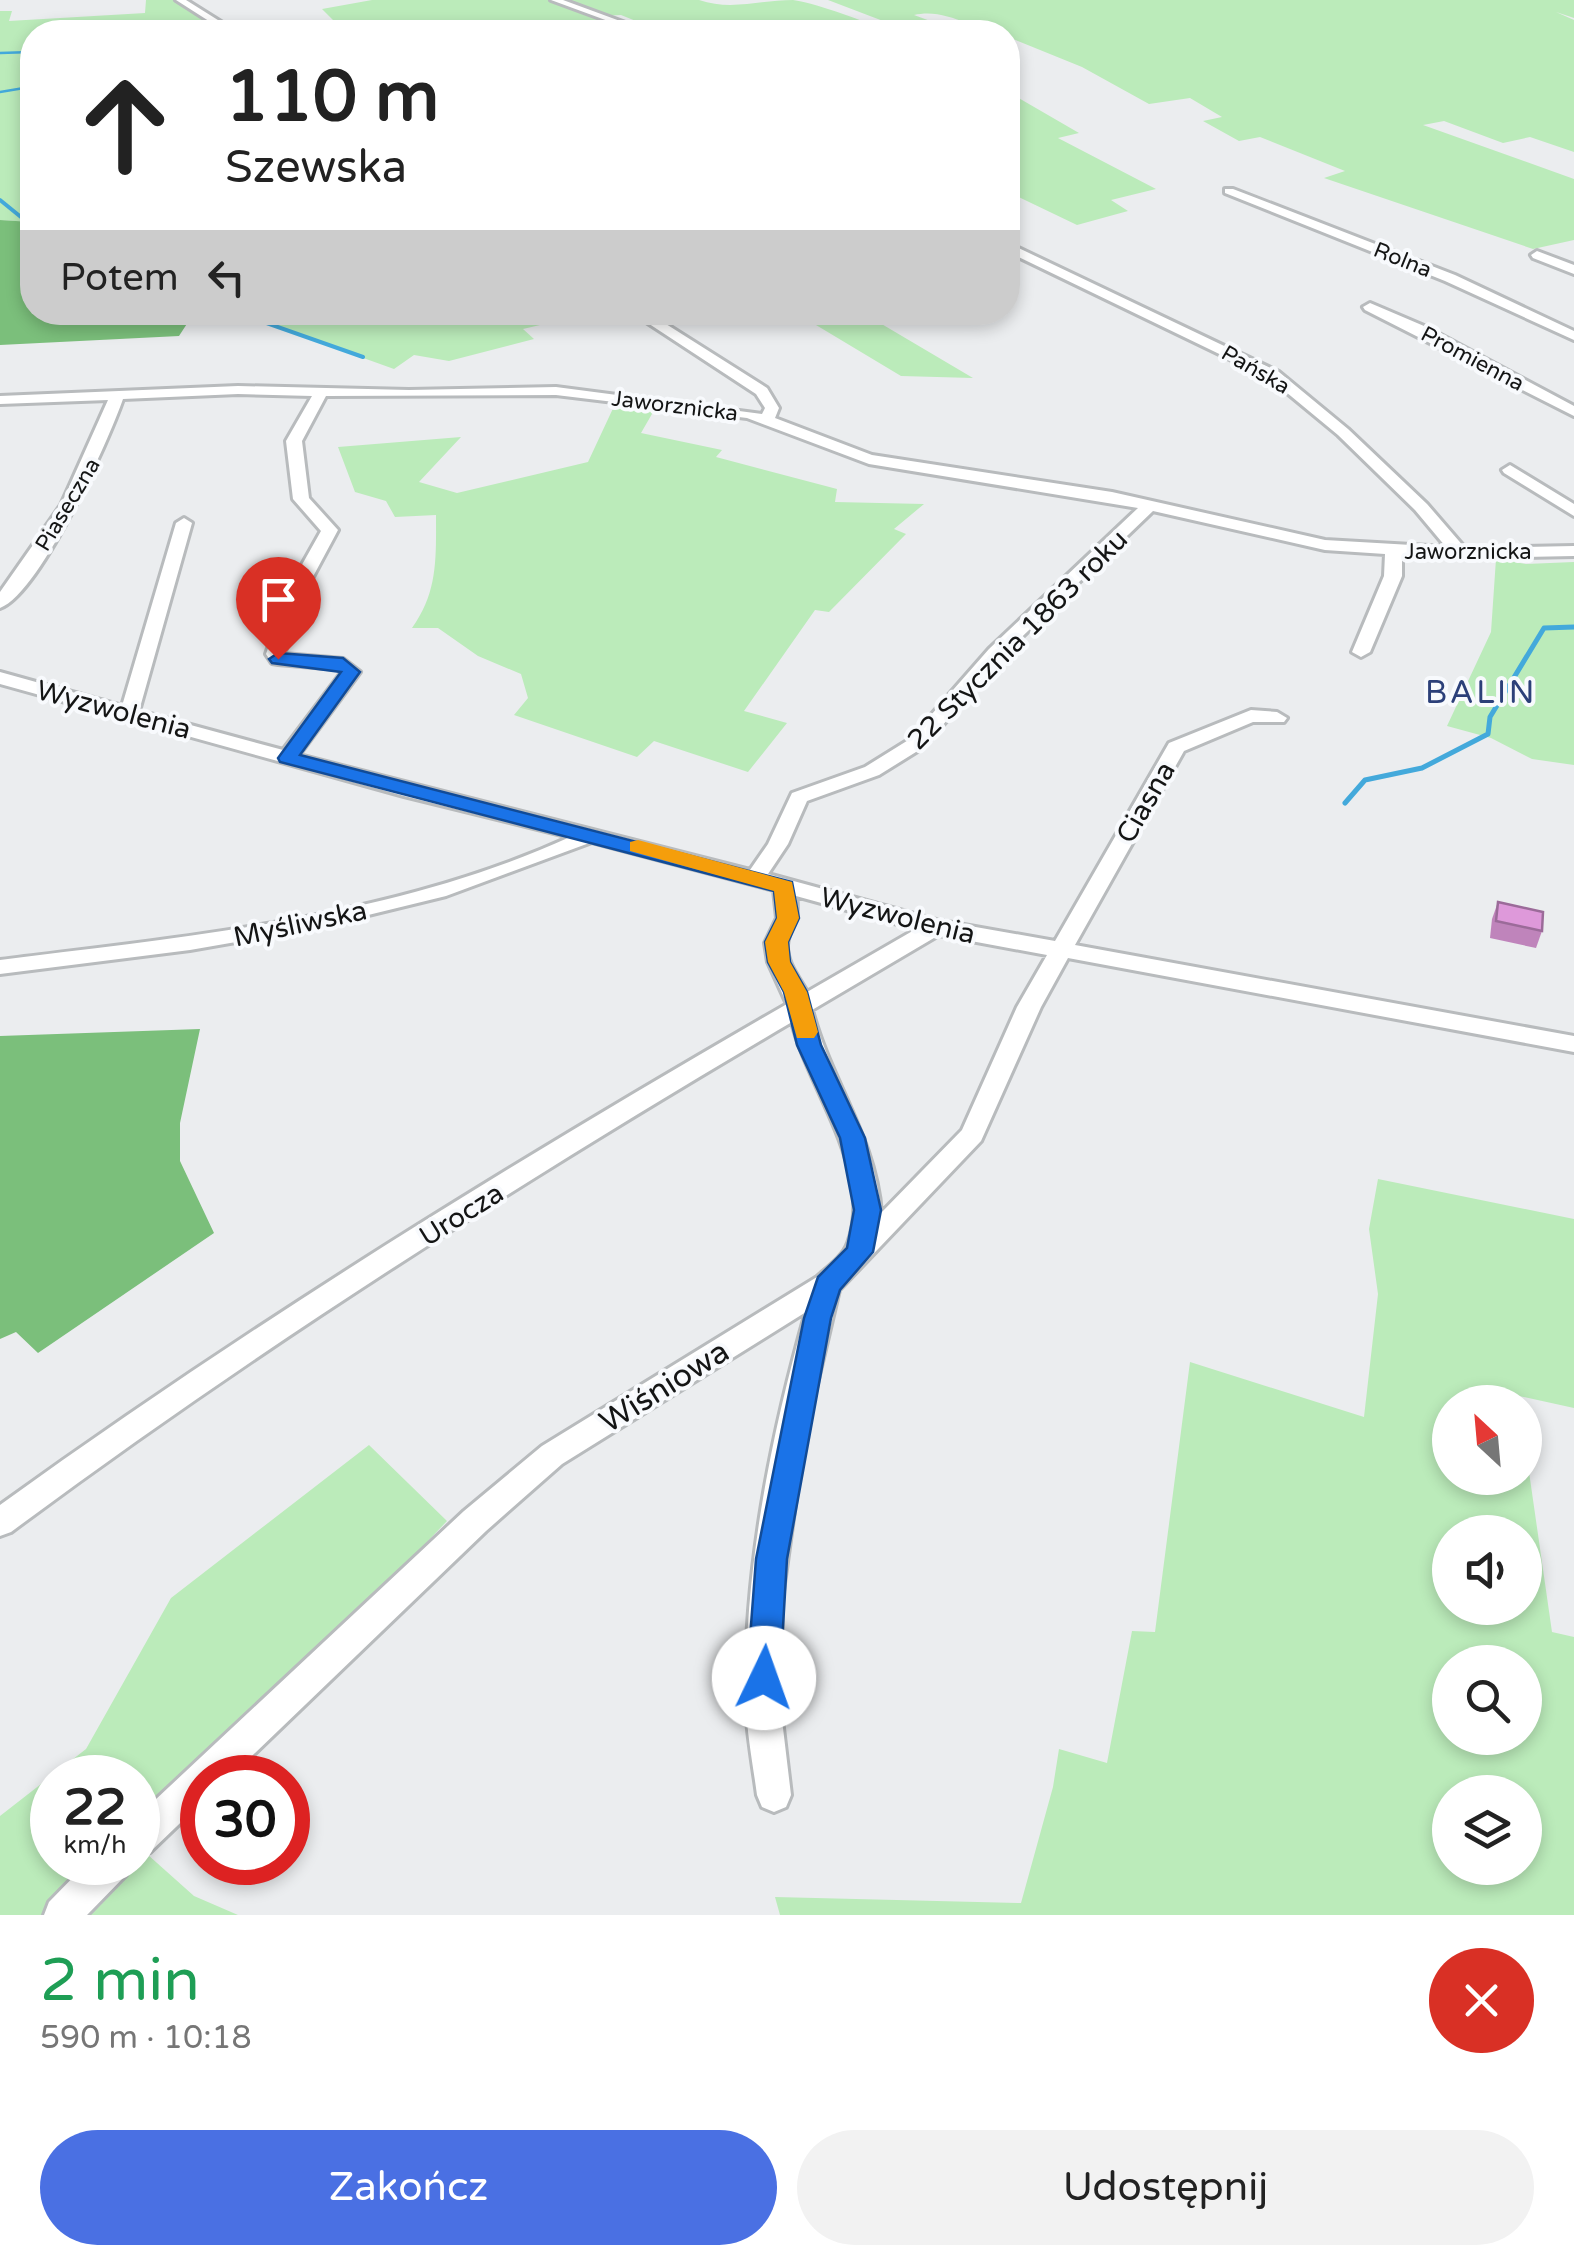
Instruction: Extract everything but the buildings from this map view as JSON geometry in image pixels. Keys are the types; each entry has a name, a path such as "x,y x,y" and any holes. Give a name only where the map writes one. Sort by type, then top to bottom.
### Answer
{"street":[{"path":"180,0 212,20"},
{"path":"555,0 611,20"},
{"name":"Rolna","path":"1229,191 1450,278 1574,336"},
{"name":"Pańska","path":"1020,253 1274,375 1343,432 1460,553"},
{"path":"1537,255 1574,270"},
{"name":"Promienna","path":"1370,307 1419,328 1574,412"},
{"path":"658,325 762,391 772,408 767,420"},
{"name":"Jaworznicka","path":"0,400 556,391 731,412 767,420 869,459 1150,506 1279,538 1460,553 1574,551"},
{"path":"288,758 351,672 343,664 278,659 275,654 300,586 330,530 301,499 294,441 321,392"},
{"name":"Piaseczna","path":"0,602 49,538 97,457 116,396"},
{"path":"1510,470 1574,510"},
{"name":"22 Stycznia 1863 roku","path":"755,878 778,844 799,798 872,771 917,743 994,653 1150,506"},
{"path":"129,713 184,523"},
{"path":"1360,652 1392,576 1394,550"},
{"name":"Wyzwolenia","path":"0,678 288,758 936,926 1574,1044"},
{"name":"Ciasna","path":"1063,952 1176,747 1251,716 1277,718"},
{"name":"Myśliwska","path":"0,967 222,939 327,920 460,884 590,835"},
{"path":"784,887 788,918 776,942 779,962 809,1045 852,1138 868,1210 860,1252"},
{"name":"Urocza","path":"0,1522 180,1393 635,1103 936,926"},
{"name":"Wiśniowa","path":"227,1755 475,1521 552,1455 827,1285 972,1136 1029,1007 1063,952"},
{"path":"774,1795 763,1704 771,1559 786,1465 827,1285"},
{"name":"Wiśniowa","path":"160,1819 180,1800"},
{"path":"62,1915 91,1885"}],"green space":[{"path":"146,0 174,0 208,20 26,20 145,13"},
{"path":"372,0 699,0 734,5 793,0 859,20 633,20 621,15 601,16 611,20 333,20 322,9"},
{"path":"828,0 1574,0 1574,18 1556,12 1574,20 1574,152 1530,137 1503,143 1444,121 1423,125 1574,179 1574,240 1533,249 1324,178 1345,171 1260,137 1239,141 1203,121 1222,117 1190,98 1149,104 1082,67 1020,42 1020,20 959,20 926,13 914,15 928,20 880,20"},
{"path":"0,11 12,11 9,21 20,20 20,221 0,220"},
{"path":"1020,99 1079,133 1058,138 1156,189 1111,200 1128,211 1077,225 1020,198"},
{"path":"0,220 20,221 20,325 186,325 179,336 0,345"},
{"path":"271,325 540,325 523,329 534,339 449,361 414,355 394,369"},
{"path":"816,325 883,325 973,378 901,376"},
{"path":"616,402 656,407 641,433 722,450 716,457 837,489 835,502 924,504 894,529 906,534 829,612 815,610 744,711 787,723 748,772 654,741 637,757 514,715 528,698 521,674 478,656 438,628 412,628 431,588 436,515 395,517 386,501 355,492 338,447 461,437 419,482 457,493 588,462"},
{"path":"1496,559 1526,564 1574,562 1574,765 1532,759 1491,738 1447,726 1491,632"},
{"path":"200,1029 180,1123 180,1161 214,1233 38,1353 16,1332 0,1339 0,1036"},
{"path":"1378,1179 1574,1219 1574,1408 1542,1401 1542,1385 1432,1385 1432,1495 1532,1495 1535,1515 1432,1515 1432,1625 1542,1625 1542,1562 1552,1632 1574,1637 1574,1915 780,1915 775,1897 1021,1903 1053,1787 1059,1749 1107,1763 1132,1631 1155,1632 1190,1362 1364,1417 1378,1294 1369,1229"},
{"path":"369,1445 447,1521 260,1717 218,1755 180,1755 180,1789 160,1807 160,1755 78,1755 86,1749 171,1598"},
{"path":"30,1793 30,1885 160,1885 160,1866 194,1896 238,1915 0,1915 0,1816"}],"waterway":[{"path":"0,53 20,52"},
{"path":"0,92 20,89"},
{"path":"0,200 20,216"},
{"path":"272,325 363,357"},
{"path":"1345,803 1365,780 1422,768 1488,734 1490,717 1544,628 1574,627"}],"slow traffic":[{"path":"638,847 784,887 788,918 776,942 779,962 796,992 806,1032"}],"district":[{"name":"BALIN","path":"1481,692"}],"route":[{"path":"278,659 343,664 351,672 288,758 784,887 788,918 776,942 779,962 796,992 809,1045 852,1138 868,1210 860,1252 827,1285 818,1318 786,1465 771,1559 764,1678"}]}
